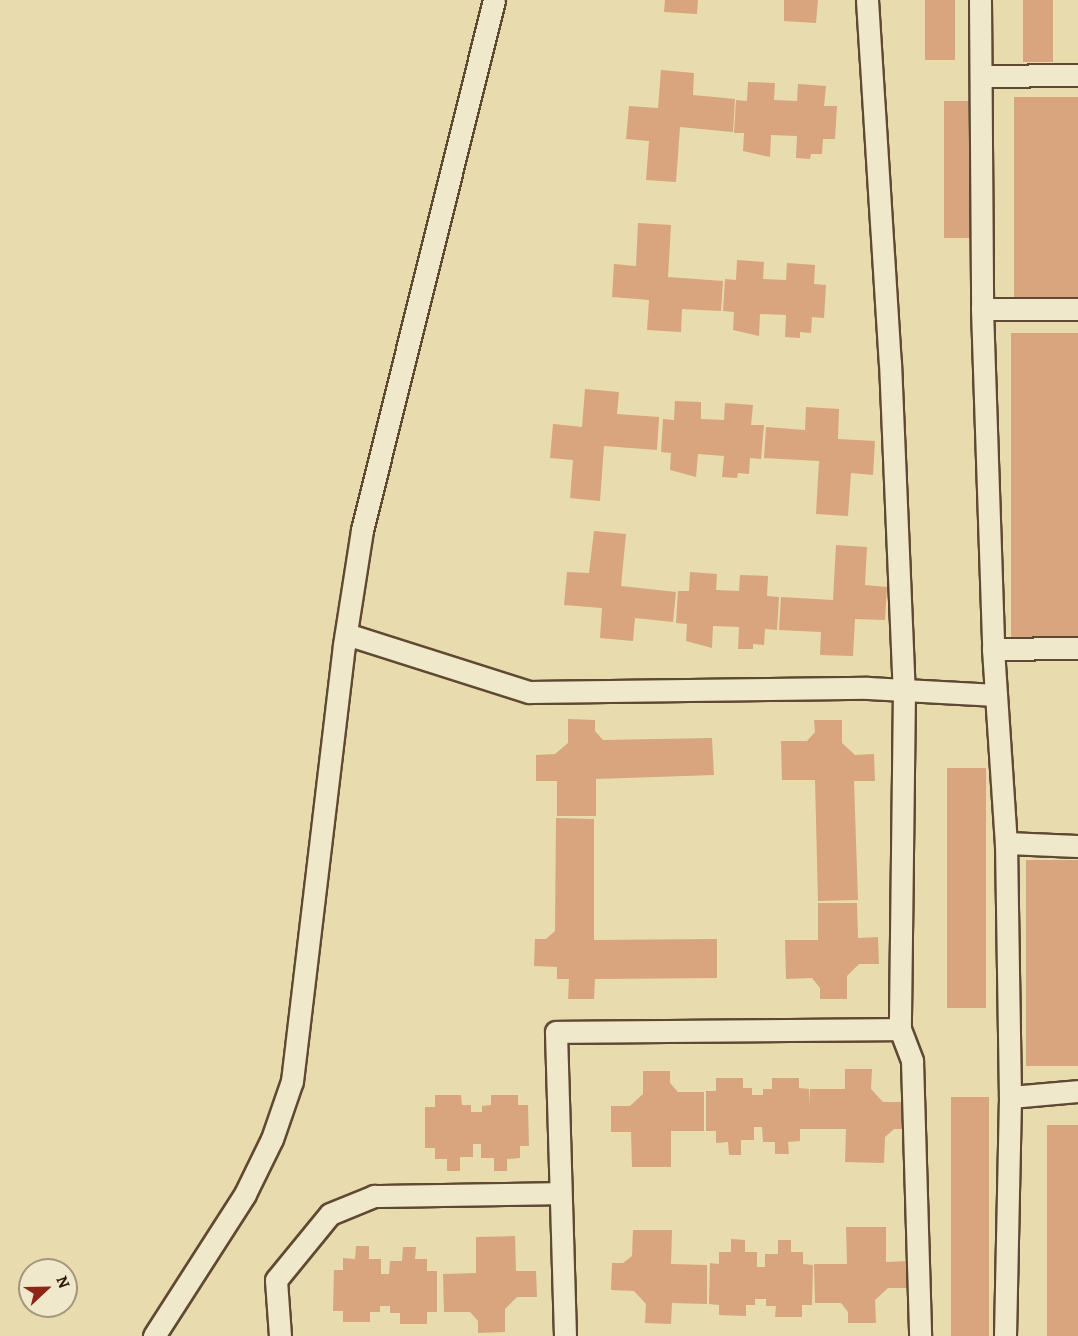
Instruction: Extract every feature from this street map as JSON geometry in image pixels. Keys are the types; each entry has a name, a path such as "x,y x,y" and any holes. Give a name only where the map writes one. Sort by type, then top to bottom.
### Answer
{"street":[{"path":"154,1336 245,1194 272,1139 292,1081 346,634 374,473 494,0"},
{"path":"867,0 890,362 904,690 900,1029 912,1061 920,1336"},
{"path":"980,0 982,309 993,649 1006,843 1010,1097 1005,1336"},
{"path":"981,76 1078,75"},
{"path":"982,309 1078,309"},
{"path":"346,634 529,692 904,690 996,695"},
{"path":"993,649 1078,648"},
{"path":"1006,843 1078,846"},
{"path":"565,1336 558,1192 556,1032 900,1029"},
{"path":"1010,1097 1078,1091"},
{"path":"280,1336 276,1280 330,1214 374,1196 558,1192"}],"building":[{"path":"665,0 698,0 697,14 664,12"},
{"path":"784,0 818,0 816,23 784,21"},
{"path":"925,0 955,0 955,60 925,60"},
{"path":"1023,0 1053,0 1053,62 1023,62"},
{"path":"661,70 694,73 693,95 735,99 733,132 680,127 676,182 646,180 649,141 626,139 629,106 658,108"},
{"path":"748,82 775,83 774,100 797,101 798,84 826,86 824,106 837,106 835,139 823,139 822,154 811,154 810,159 796,158 797,136 771,135 770,157 743,151 744,133 734,133 736,100 747,101"},
{"path":"1014,97 1078,97 1078,298 1014,298"},
{"path":"944,101 974,101 974,238 944,238"},
{"path":"638,223 671,225 668,277 723,281 721,311 682,309 681,332 647,330 649,300 612,297 614,264 636,266"},
{"path":"737,260 764,262 763,279 786,280 787,263 815,265 814,284 826,285 824,318 812,317 811,333 800,332 800,338 785,337 786,315 760,314 759,336 733,330 734,312 723,311 725,279 736,280"},
{"path":"1011,333 1078,333 1078,638 1011,638"},
{"path":"585,389 619,392 617,414 659,417 657,450 604,446 600,501 570,498 573,460 550,458 553,424 582,427"},
{"path":"675,401 701,402 701,419 724,420 725,403 753,405 751,425 764,425 761,459 750,458 749,474 738,473 737,478 722,477 724,456 698,454 696,477 670,470 671,453 661,452 663,419 674,420"},
{"path":"806,407 839,409 838,439 875,441 873,475 851,473 848,516 816,514 819,461 764,458 766,427 805,430"},
{"path":"594,531 626,534 621,586 676,592 673,622 635,618 633,641 600,638 602,608 564,605 567,572 589,573"},
{"path":"836,545 867,547 865,585 887,587 885,620 855,619 853,656 820,655 821,632 779,630 781,597 833,600"},
{"path":"690,572 717,574 716,590 739,591 740,575 768,576 767,596 779,597 777,630 765,629 764,645 753,644 753,649 738,649 739,627 713,626 712,648 686,641 687,624 676,623 678,591 689,591"},
{"path":"568,719 595,720 595,731 603,740 712,738 714,775 596,779 596,816 557,816 557,781 536,781 536,755 555,754 568,743"},
{"path":"814,720 842,720 842,743 855,755 874,754 875,781 854,781 858,900 818,901 815,780 782,780 781,741 807,741 815,732"},
{"path":"947,768 986,768 986,1008 947,1008"},
{"path":"556,818 594,819 594,940 717,939 717,978 595,979 594,999 568,999 569,979 557,979 557,967 534,966 535,939 546,939 555,931"},
{"path":"1026,860 1078,860 1078,1066 1026,1066"},
{"path":"818,903 857,903 858,938 878,937 879,964 859,964 847,976 847,999 820,999 820,988 812,978 786,979 785,940 818,940"},
{"path":"845,1069 872,1069 871,1089 883,1102 906,1102 905,1129 894,1129 885,1137 884,1163 845,1162 846,1129 800,1129 800,1141 788,1142 789,1154 775,1154 775,1142 763,1142 762,1127 754,1127 754,1140 741,1140 741,1155 729,1155 728,1142 716,1143 716,1131 706,1131 706,1091 716,1091 716,1078 743,1078 743,1088 752,1088 752,1095 763,1095 763,1089 772,1089 772,1078 799,1078 799,1088 809,1089 810,1105 810,1089 845,1089"},
{"path":"643,1071 670,1071 670,1083 678,1092 704,1092 704,1131 671,1131 671,1167 632,1167 631,1132 611,1132 611,1106 630,1106 643,1094"},
{"path":"435,1095 461,1095 462,1105 471,1105 471,1112 482,1112 482,1106 491,1105 491,1095 518,1095 518,1105 528,1105 529,1146 520,1146 520,1158 507,1159 507,1171 494,1171 494,1158 481,1158 481,1144 473,1144 473,1157 460,1157 460,1171 447,1171 447,1159 435,1159 435,1148 425,1148 425,1107 435,1107"},
{"path":"951,1097 989,1097 989,1336 951,1336"},
{"path":"1047,1125 1078,1125 1078,1336 1047,1336"},
{"path":"846,1227 886,1227 886,1262 907,1261 907,1288 888,1288 875,1300 876,1323 848,1323 848,1312 841,1303 815,1303 814,1264 847,1264"},
{"path":"633,1230 672,1230 671,1264 707,1265 707,1304 672,1303 671,1324 645,1323 646,1304 634,1291 611,1290 612,1263 623,1263 632,1256"},
{"path":"515,1236 516,1271 536,1271 537,1297 517,1297 505,1309 505,1332 478,1333 478,1321 470,1312 444,1312 443,1274 476,1273 476,1237"},
{"path":"731,1239 745,1240 745,1252 757,1252 757,1267 765,1267 765,1254 778,1254 778,1240 791,1240 791,1252 803,1252 803,1264 813,1265 812,1305 802,1305 802,1317 775,1317 776,1306 766,1306 766,1299 755,1299 755,1305 746,1305 746,1316 719,1315 719,1305 709,1304 710,1263 719,1264 719,1252 731,1252"},
{"path":"356,1246 369,1246 369,1259 381,1259 381,1274 389,1274 390,1261 402,1261 403,1247 416,1247 415,1259 427,1259 427,1271 437,1271 437,1312 427,1312 427,1324 400,1324 400,1313 390,1313 390,1306 380,1306 380,1312 370,1312 370,1322 343,1322 343,1311 333,1311 334,1270 343,1270 343,1258 355,1259"}]}
